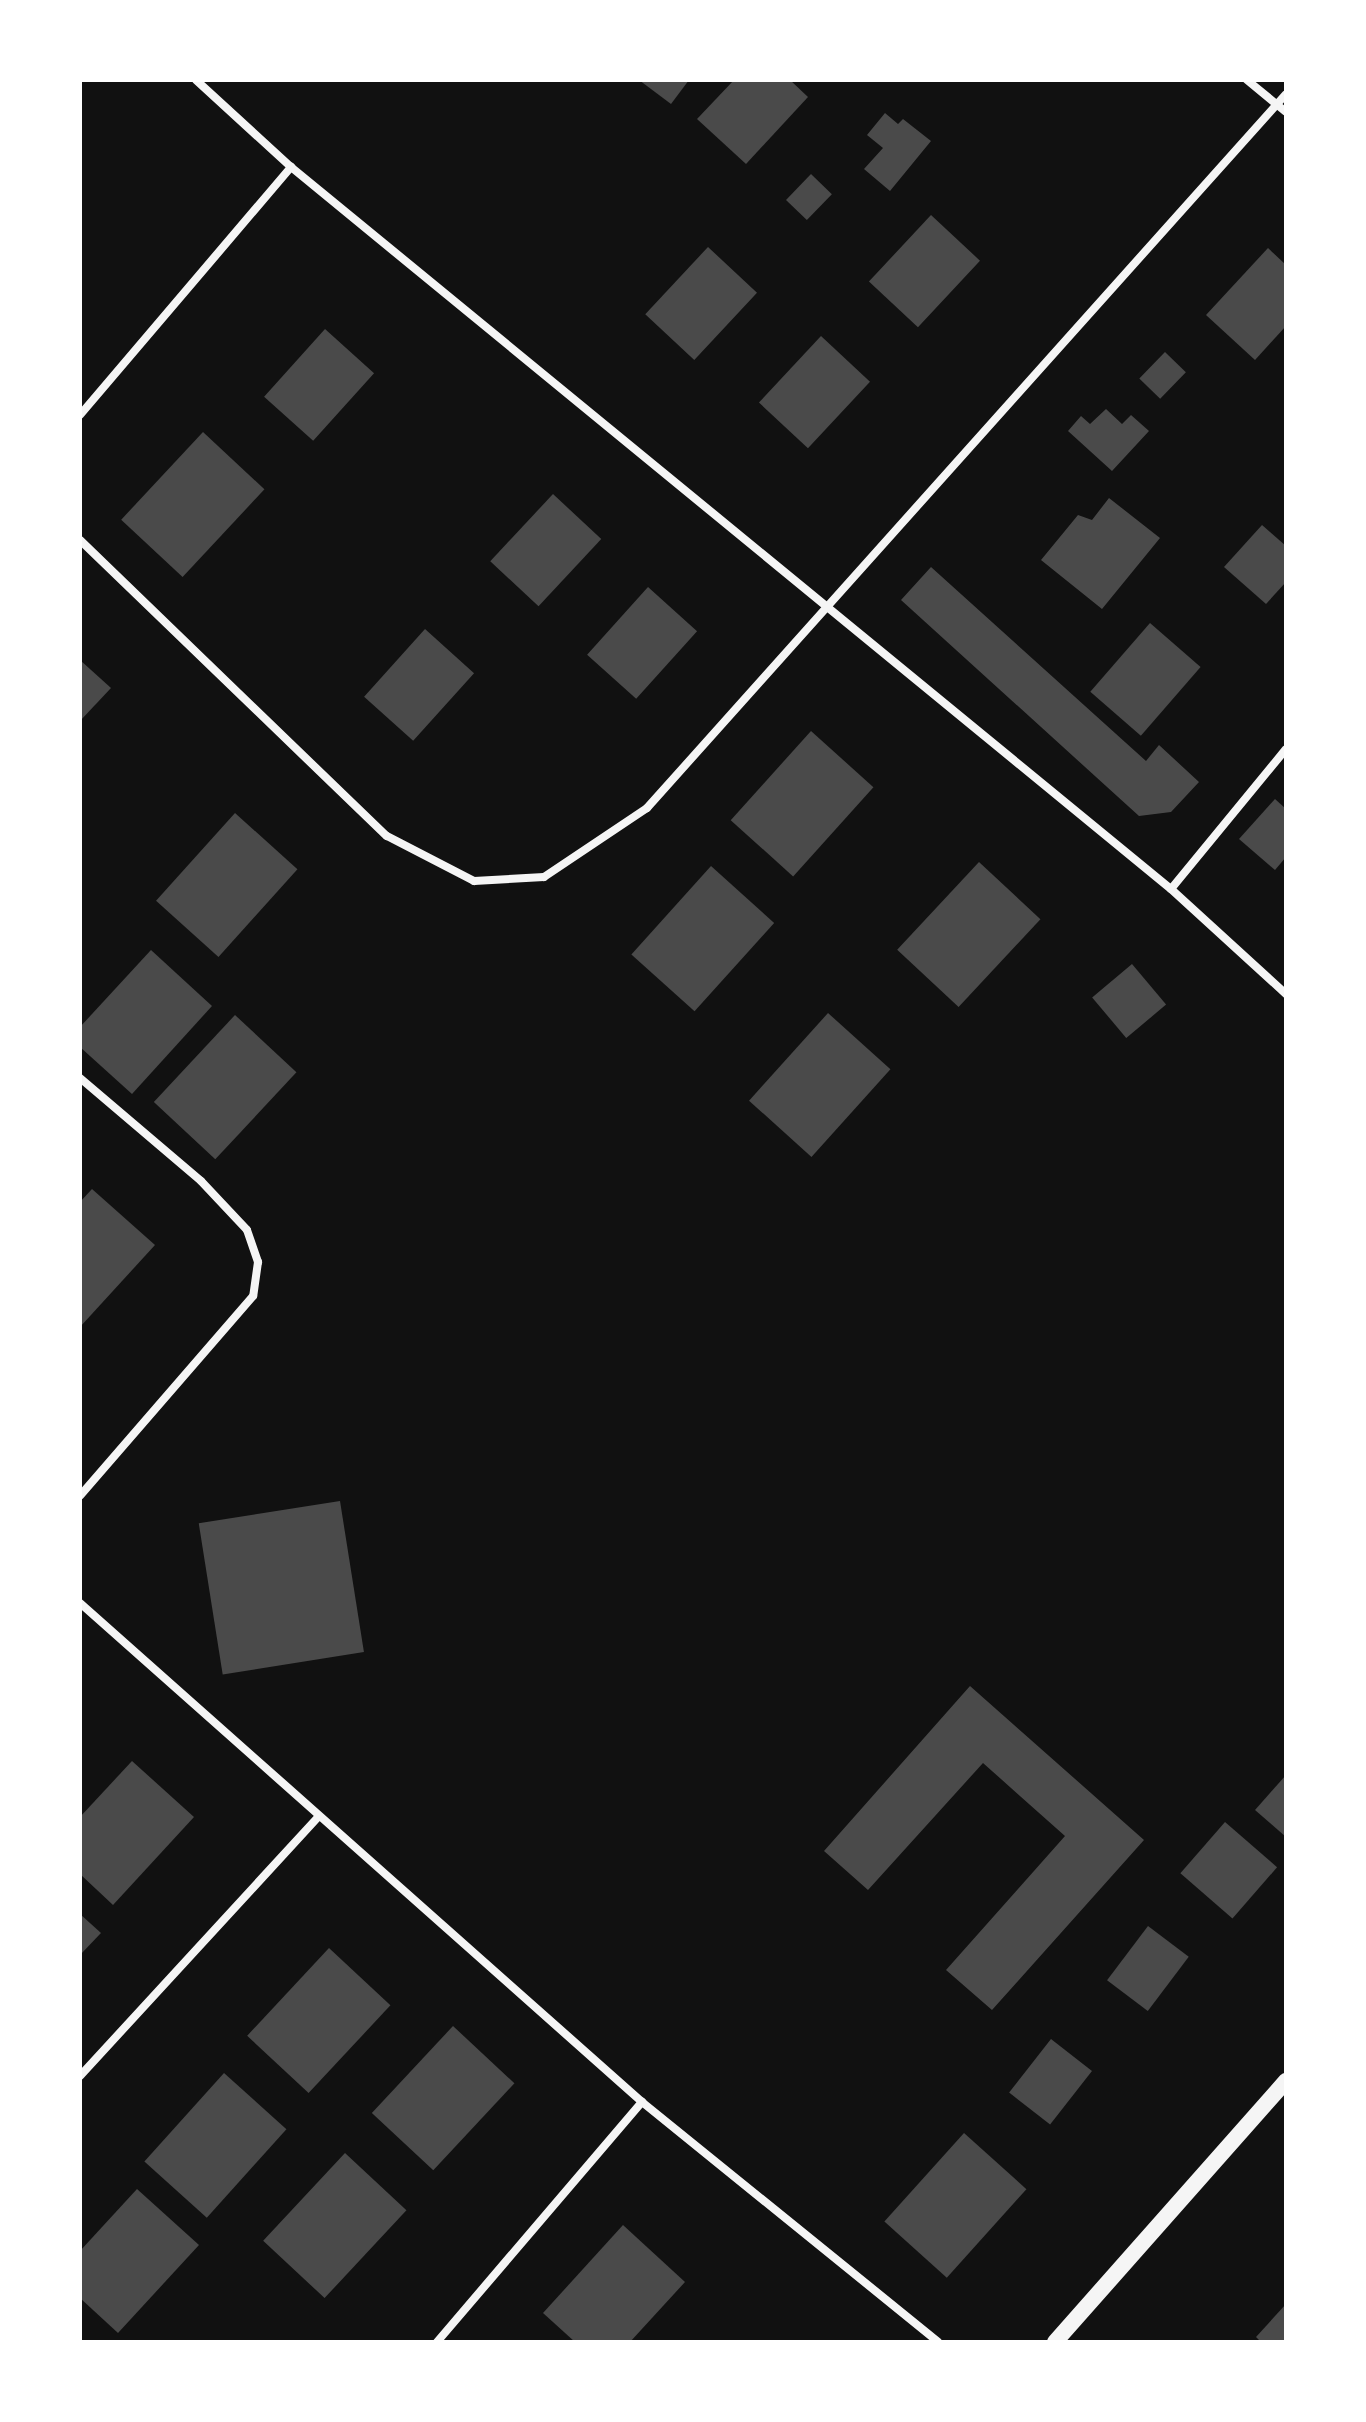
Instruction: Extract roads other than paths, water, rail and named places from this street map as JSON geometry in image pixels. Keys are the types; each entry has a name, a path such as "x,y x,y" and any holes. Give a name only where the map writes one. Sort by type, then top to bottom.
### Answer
{"main road":[{"path":"1055,2342 1286,2081"}],"street":[{"path":"196,80 291,167 1171,889 1286,994"},
{"path":"1247,80 1286,112"},
{"path":"80,540 387,836 474,881 544,877 647,808 1286,94"},
{"path":"80,415 291,167"},
{"path":"1171,889 1286,749"},
{"path":"80,1078 201,1181 247,1230 258,1262 253,1296 80,1496"},
{"path":"80,1603 642,2102 938,2342"},
{"path":"80,2076 319,1816"},
{"path":"437,2342 642,2102"}]}
